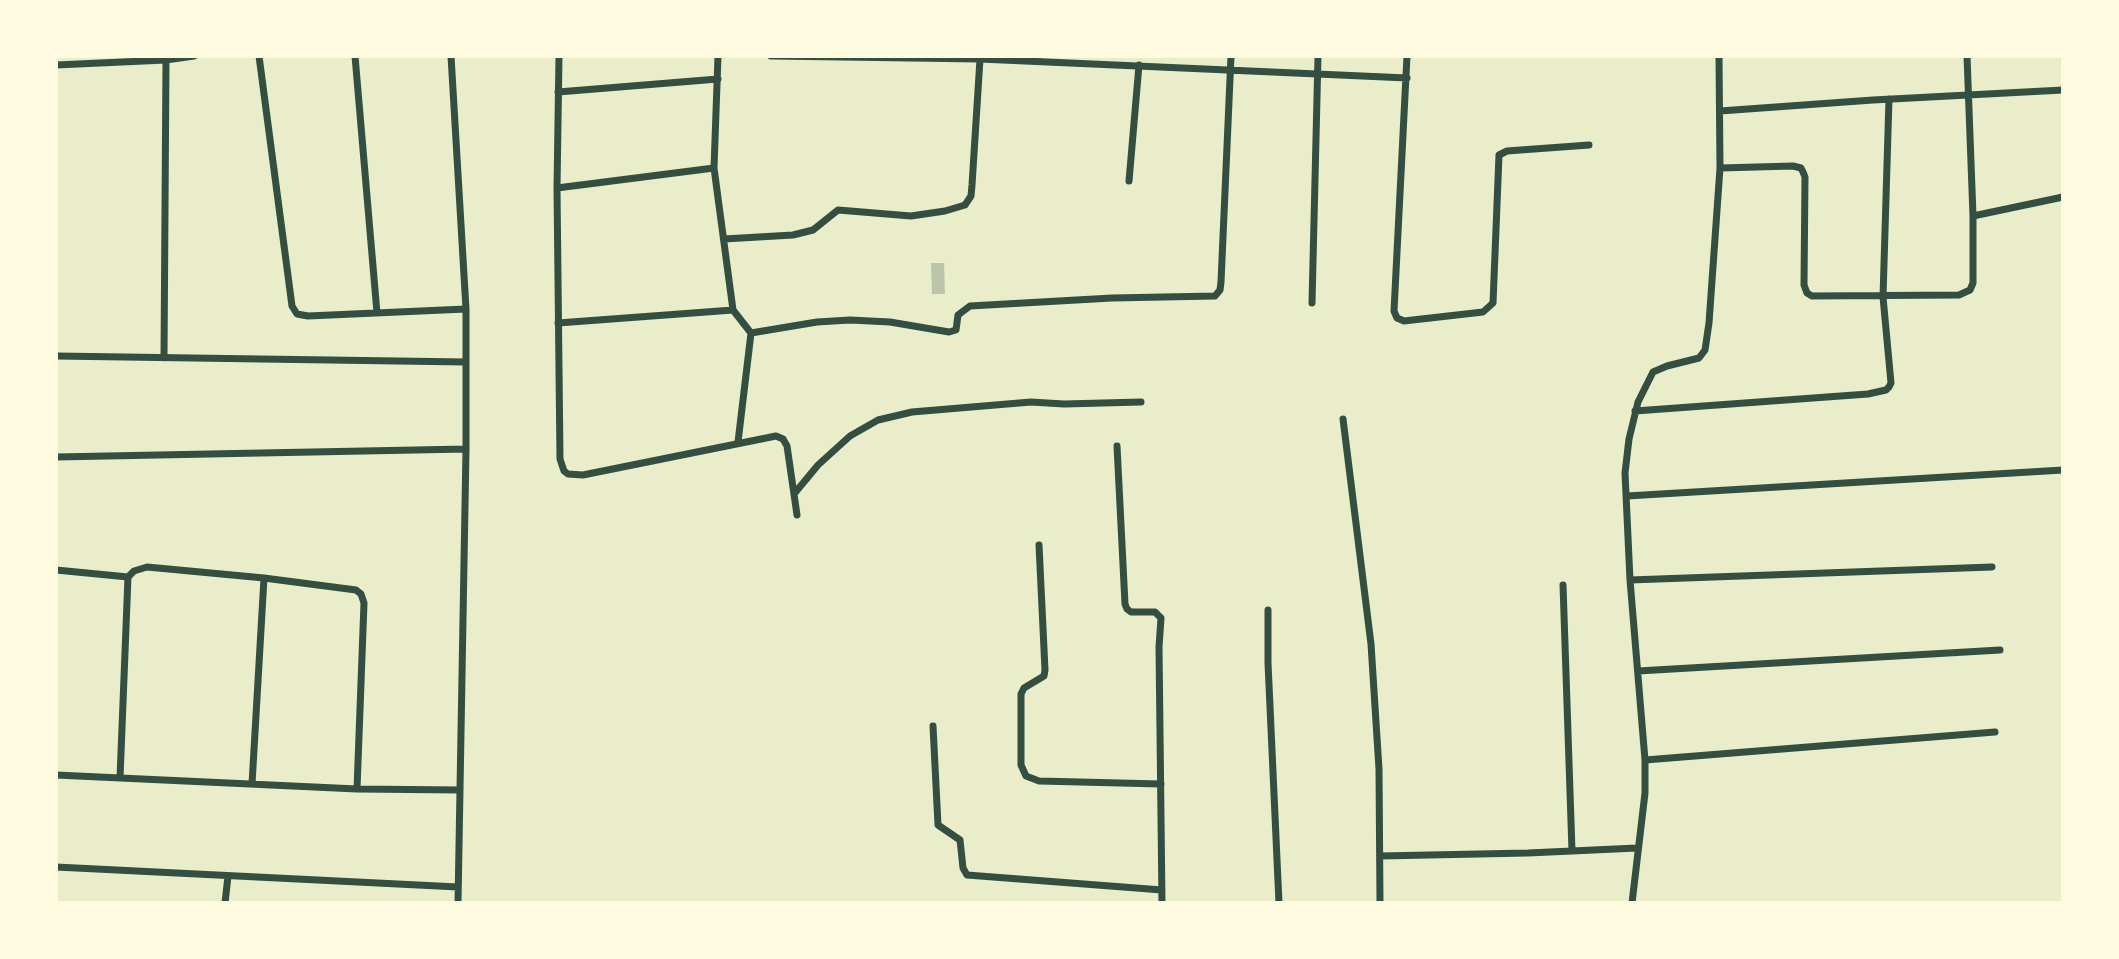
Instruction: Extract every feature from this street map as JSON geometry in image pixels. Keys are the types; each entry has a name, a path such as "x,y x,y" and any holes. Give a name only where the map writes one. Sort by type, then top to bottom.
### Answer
{"street":[{"path":"56,65 147,58 166,60 194,56"},
{"path":"259,56 292,306 298,314 308,316 466,309"},
{"path":"355,56 377,313"},
{"path":"451,56 466,309 458,903"},
{"path":"559,56 557,188 560,459 568,474 583,475 775,436 783,439 787,446 797,515"},
{"path":"719,56 714,168 733,310 751,333 738,442"},
{"path":"771,56 926,57 1407,78"},
{"path":"751,333 817,322 850,320 890,322 949,331 956,330 958,315 970,306 1112,298 1215,296 1220,290 1221,282 1231,56"},
{"path":"1312,303 1318,56"},
{"path":"1407,56 1394,311 1397,318 1404,321 1483,312 1493,303 1499,155 1507,151 1590,145"},
{"path":"1632,903 1645,793 1645,760 1630,580 1625,473 1635,411 1640,394 1653,373 1667,366 1699,358 1705,350 1720,168 1719,56"},
{"path":"1720,168 1801,168 1805,177 1804,285 1807,293 1816,297 1959,295 1970,290 1973,283 1967,56"},
{"path":"724,239 793,235 813,230 838,210 911,216 965,205 971,196 980,59"},
{"path":"164,358 166,60"},
{"path":"1129,181 1139,65"},
{"path":"558,92 718,79"},
{"path":"1720,111 2063,90"},
{"path":"1635,411 1868,394 1886,390 1891,383 1884,297 1889,99"},
{"path":"557,188 714,168"},
{"path":"1973,216 2063,197"},
{"path":"558,323 733,310"},
{"path":"56,356 466,362"},
{"path":"794,494 818,465 850,436 878,420 912,412 1031,402 1141,402"},
{"path":"1343,419 1371,644 1379,769 1380,903"},
{"path":"1117,446 1125,604 1131,612 1155,612 1161,618 1162,903"},
{"path":"56,457 466,450"},
{"path":"1627,496 2063,470"},
{"path":"1039,545 1045,670 1044,676 1024,688 1021,694 1021,765 1026,776 1039,781 1161,784"},
{"path":"120,778 128,577 134,571 147,567 356,590 361,594 364,603 357,789"},
{"path":"1630,580 1992,567"},
{"path":"56,570 128,577"},
{"path":"252,784 264,579"},
{"path":"1563,585 1572,851"},
{"path":"1268,610 1279,903"},
{"path":"1637,671 2000,650"},
{"path":"933,726 938,825 960,840 963,868 967,875 1162,890"},
{"path":"1645,760 1994,732"},
{"path":"56,775 357,789 460,790"},
{"path":"1380,856 1637,848"},
{"path":"56,867 458,887"},
{"path":"225,903 228,876"}],"building":[{"path":"931,263 944,263 945,294 932,294"}]}
